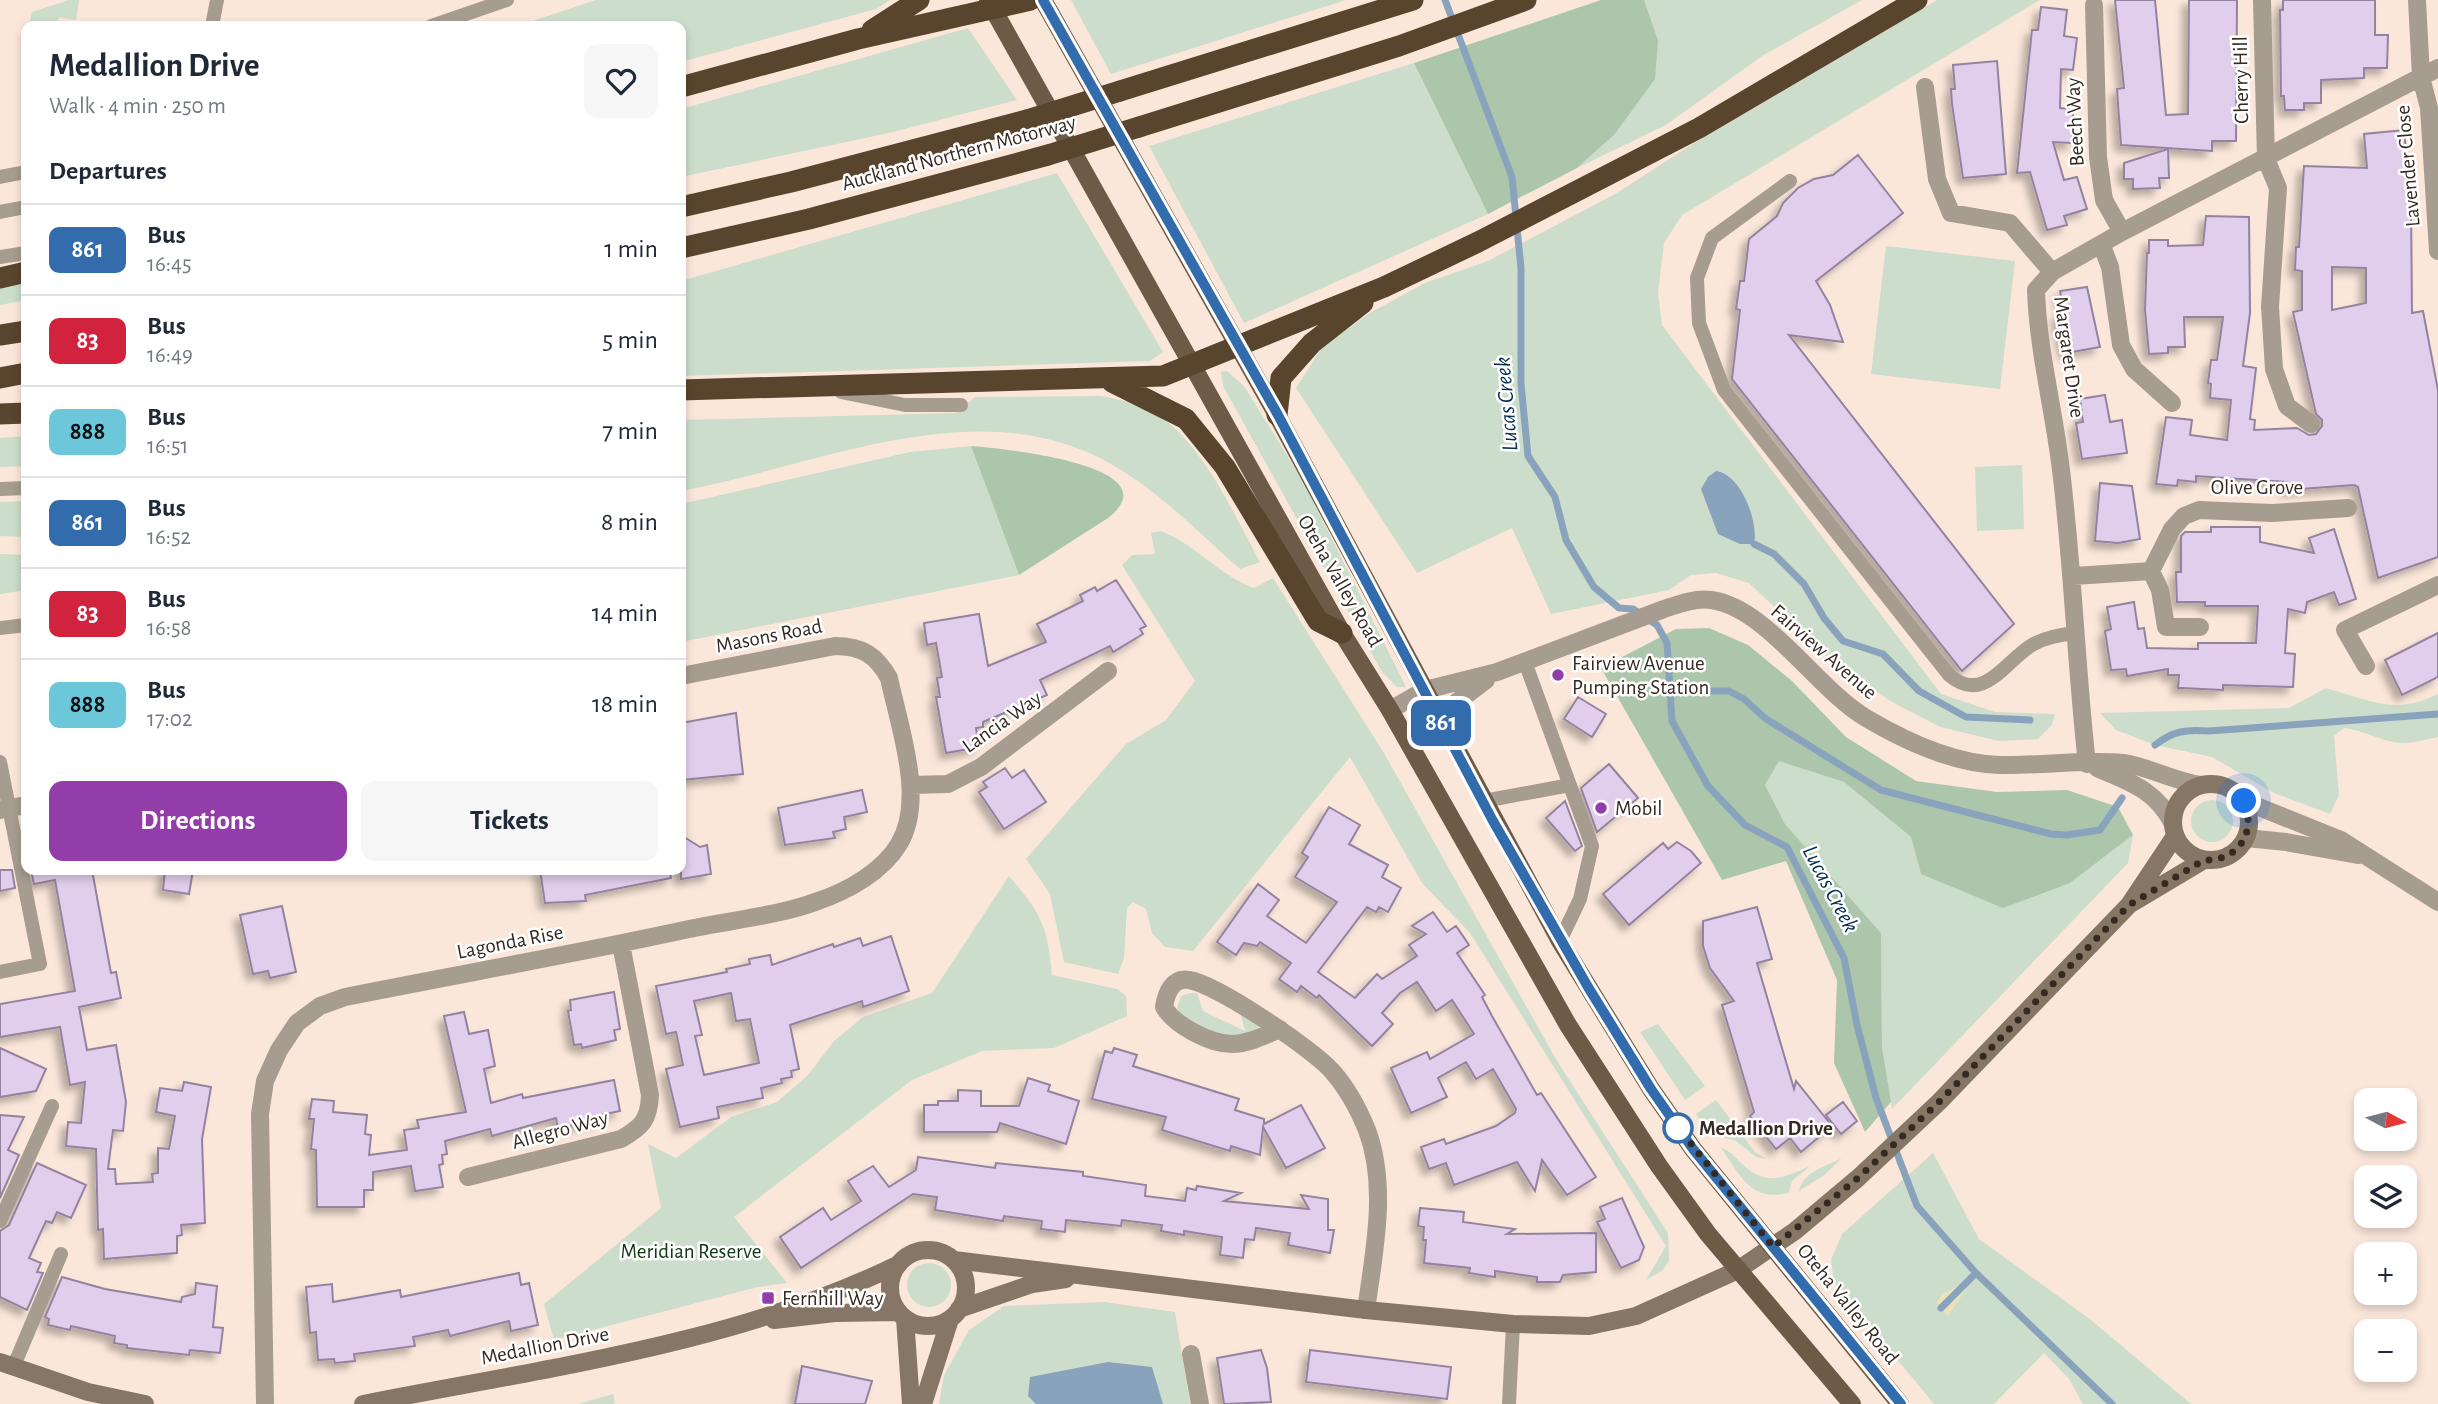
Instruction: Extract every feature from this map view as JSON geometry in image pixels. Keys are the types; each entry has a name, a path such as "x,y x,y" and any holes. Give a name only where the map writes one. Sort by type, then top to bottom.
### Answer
{"highway":[{"path":"858,38 919,0"},
{"path":"686,86 990,5 1031,0"},
{"name":"Auckland Northern Motorway","path":"686,206 791,182 1027,120 1413,0"},
{"name":"Auckland Northern Motorway","path":"686,247 809,219 1048,155 1399,46 1526,0"},
{"path":"686,390 1107,380 1163,376 1194,366 1384,287 1478,242 1699,128 1917,0"},
{"path":"0,278 21,273"},
{"path":"1278,415 1281,378 1312,343 1384,287"},
{"path":"0,335 21,332"},
{"path":"0,378 21,374"},
{"path":"1107,380 1186,419 1225,467 1318,621 1342,633"},
{"path":"0,414 21,413"}],"main road":[{"name":"Oteha Valley Road","path":"1044,0 1278,415 1441,724 1560,941 1651,1089 1697,1154 1900,1404"},
{"name":"Oteha Valley Road","path":"990,5 1342,633 1390,710 1568,1025 1659,1166 1738,1270 1852,1404"}],"street":[{"name":"Cherry Hill","path":"2262,0 2266,159 2278,188 2270,307 2274,369 2287,406 2311,424"},
{"name":"Lavender Close","path":"2417,0 2421,77 2429,108 2438,251"},
{"name":"Beech Way","path":"2094,5 2098,157 2104,200 2122,232"},
{"name":"Margaret Drive","path":"2087,764 2075,634 2074,576 2055,419 2037,317 2036,290 2053,272 2122,232 2438,68"},
{"path":"1925,87 1937,179 1951,213 2010,223 2053,272"},
{"path":"2102,246 2110,267 2121,345 2134,369 2172,403"},
{"name":"Olive Grove","path":"2151,571 2172,529 2185,516 2199,510 2272,513 2348,508"},
{"path":"2074,576 2151,571 2160,590 2166,627 2200,627"},
{"path":"2366,666 2345,629 2438,585"},
{"name":"Fairview Avenue","path":"1390,710 1425,690 1497,672 1664,609 1706,599 1736,608 1777,638 1846,707 1906,739 1949,755 1997,765 2136,766 2176,781 2200,785"},
{"name":"Masons Road","path":"686,675 835,646 852,646 866,651"},
{"name":"Lagonda Rise","path":"265,1404 260,1114 265,1081 297,1023 320,1006 345,997 621,944 817,902 853,886 872,873 899,845 908,823 911,785 889,678 880,663 866,651"},
{"name":"Lancia Way","path":"911,785 948,784 981,767 1108,671"},
{"name":"Fairview Avenue","path":"1441,724 1453,705 1497,672"},
{"name":"Fairview Avenue","path":"2087,764 2150,792 2164,806 2174,830"},
{"path":"911,1404 902,1315 892,1299 890,1284 899,1264 912,1253 930,1250 954,1260 1366,1310 1513,1324 1578,1326 1612,1323 1636,1316 1738,1270 1773,1247 1858,1178 1939,1102 2129,905 2174,830 2179,800 2200,785 2225,785 2244,801 2341,840 2438,902"},
{"path":"2129,905 2204,860 2228,856 2246,838 2250,826 2244,801"},
{"path":"2174,830 2182,847 2204,860"},
{"path":"2246,838 2287,842 2368,857"},
{"name":"Allegro Way","path":"468,1177 621,1139 640,1129 649,1116 650,1095 621,944"},
{"path":"1280,1029 1259,1038 1231,1044 1213,1039 1170,1018 1164,1007 1166,993 1175,983 1187,979 1280,1029 1331,1069 1352,1096 1368,1133 1378,1189 1366,1310"},
{"path":"923,1404 954,1314 966,1289 961,1268 954,1260"},
{"name":"Medallion Drive","path":"363,1404 630,1353 832,1293 899,1264"},
{"path":"902,1315 922,1325 1032,1284 1087,1276"},
{"name":"Medallion Drive","path":"733,1324 835,1312 902,1315"},
{"path":"1191,1354 1200,1404"},
{"path":"7,1365 88,1392 145,1404"}],"lane":[{"path":"213,21 217,0"},
{"path":"446,21 507,0"},
{"path":"0,177 21,173"},
{"path":"1790,181 1712,238 1696,278 1699,323 1724,390 1949,675 1961,685 1973,686 1992,679 2023,651 2043,639 2075,634"},
{"path":"0,212 21,208"},
{"path":"0,257 21,254"},
{"path":"814,387 905,405 961,405"},
{"path":"0,489 21,488"},
{"path":"0,628 21,626"},
{"path":"1525,662 1592,846 1580,899 1560,941"},
{"path":"0,762 21,858"},
{"path":"1484,801 1570,785"},
{"path":"0,972 40,964 24,875"},
{"path":"0,1221 52,1106"},
{"path":"7,1365 61,1254"},
{"path":"1509,1404 1513,1324"}],"green space":[{"path":"69,0 79,0 76,20 59,17 58,21 30,21 32,12"},
{"path":"596,0 890,0 876,9 686,61 686,21 532,21"},
{"path":"1071,0 1346,0 1111,74"},
{"path":"1601,0 1644,0 1658,40 1655,79 1614,135 1577,168 1488,214 1414,63"},
{"path":"1644,0 1862,0 1762,56 1666,125 1577,168 1614,135 1658,40"},
{"path":"1937,0 2040,0 1682,215 1664,243 1658,293 1662,325 1941,694 1995,712 2055,714 2052,725 2038,739 1999,741 1940,727 1892,702 1835,664 1749,583 1716,573 1691,575 1669,590 1551,614 1512,528 1417,573 1296,388 1322,347 1370,313 1425,283 1488,261 1617,193 1691,145"},
{"path":"968,28 1017,100 889,133 686,176 686,108"},
{"path":"1414,63 1488,214 1244,323 1149,146"},
{"path":"1057,173 1163,352 1150,361 686,376 686,280"},
{"path":"1886,246 2015,261 2000,389 1871,374"},
{"path":"21,281 21,301 0,305 0,287"},
{"path":"1227,371 1244,386 1303,481 1406,687 1397,687 1382,672 1223,386 1221,372"},
{"path":"1101,396 1149,410 1167,422 1199,457 1226,499 1260,562 1240,569 1165,502 1116,467 1065,444 1011,433 956,432 900,439 686,490 686,420 956,413 975,397"},
{"path":"21,436 21,466 0,467 0,438"},
{"path":"971,446 1019,575 686,641 686,503 910,452"},
{"path":"971,446 1045,456 1102,472 1119,485 1123,500 1108,518 1019,575"},
{"path":"2022,465 2024,529 1977,531 1975,467"},
{"path":"21,501 21,537 0,536 0,502"},
{"path":"1160,531 1173,536 1229,575 1254,588 1273,578 1384,753 1557,1061 1668,1233 1669,1261 1662,1271 1646,1280 1666,1246 1470,933 1422,883 1350,757 1193,951 1165,947 1152,933 1146,909 1133,902 1127,908 1124,958 1118,974 1064,962 1050,894 1026,859 1126,744 1166,720 1195,681 1122,565 1132,555 1155,554 1151,533"},
{"path":"0,554 21,555 21,591 0,594"},
{"path":"1709,628 1748,645 1792,681 1846,737 1916,781 1997,792 2067,790 2118,807 2133,835 2070,883 2003,908 1921,874 1911,837 1844,782 1779,761 1765,785 1785,824 1881,933 1882,1047 1891,1102 1865,1132 1834,1063 1837,980 1786,861 1722,880 1601,668 1676,629"},
{"path":"2326,688 2369,701 2395,705 2422,701 2438,694 2438,737 2404,743 2344,728 2334,736 2339,795 2330,814 2274,793 2212,757 2155,745 2116,730 2100,713 2289,708"},
{"path":"1779,760 1844,782 1911,837 1921,874 2070,883 2133,835 2128,863 1892,1109 1882,1047 1881,933 1785,824 1765,785"},
{"path":"2212,800 2227,806 2233,821 2227,836 2212,842 2197,836 2191,821 2197,806"},
{"name":"Meridian Reserve","path":"1009,876 1041,921 1048,944 1052,975 1117,989 1126,996 1127,1016 1054,1048 982,1051 912,1080 734,1217 787,1283 758,1287 554,1340 544,1304 661,1208 648,1144 676,1158 731,1117 777,1102 808,1075 834,1041 863,1017 932,993"},
{"path":"1197,993 1203,1011 1245,1031 1241,1015 1260,1026 1259,1032 1223,1038 1182,1017 1177,1008 1181,996"},
{"path":"1658,1024 1705,1086 1685,1100 1640,1032"},
{"path":"1716,1100 1755,1152 1766,1159 1756,1157 1736,1141 1710,1133 1696,1114"},
{"path":"1721,1148 1757,1175 1765,1177 1781,1177 1810,1166 1792,1181 1789,1193 1765,1194 1741,1177"},
{"path":"1933,1153 1979,1239 2091,1320 2191,1404 2083,1404 2069,1379 2044,1353 1994,1404 1934,1404 1834,1283 1831,1260 1842,1234"},
{"path":"1842,1158 1823,1176 1799,1191 1801,1184 1810,1174"},
{"path":"929,1263 945,1269 951,1285 945,1301 929,1307 913,1301 907,1285 913,1269"},
{"path":"1104,1302 1175,1312 1190,1404 939,1404 944,1375 969,1330 1004,1306"},
{"path":"613,1394 615,1403 612,1404 578,1404"}],"sand":[{"path":"1960,1285 1966,1289 1948,1316 1936,1303 1943,1294"}],"water":[{"path":"1716,471 1733,481 1746,500 1754,524 1754,544 1740,544 1718,534 1701,489 1708,477"},
{"path":"1108,1362 1152,1367 1163,1404 1036,1404 1028,1396 1030,1377"}],"building":[{"path":"2115,0 2155,0 2166,115 2188,114 2189,0 2237,0 2236,141 2212,141 2212,151 2121,145 2117,89 2124,88"},
{"path":"2283,0 2375,0 2375,35 2388,35 2387,68 2364,68 2364,78 2321,80 2321,103 2304,103 2304,110 2285,110 2284,96 2281,96 2280,10 2283,10"},
{"path":"2041,7 2067,10 2064,36 2077,38 2073,70 2061,69 2060,108 2073,109 2072,143 2053,142 2064,180 2077,177 2087,209 2064,216 2067,225 2047,230 2030,172 2017,173 2032,30 2038,30"},
{"path":"1997,61 2006,174 1963,178 1952,104 1951,89 1955,89 1953,65"},
{"path":"2404,130 2411,203 2412,313 2423,311 2438,390 2438,557 2378,578 2358,487 2354,485 2287,490 2287,482 2196,476 2196,482 2178,480 2177,486 2156,484 2166,417 2192,420 2190,435 2227,440 2231,400 2210,398 2211,384 2208,383 2211,360 2217,360 2223,317 2184,317 2185,347 2168,347 2168,353 2149,354 2145,310 2149,240 2168,240 2168,246 2203,245 2206,216 2249,217 2250,313 2243,366 2256,368 2250,419 2255,420 2254,430 2297,428 2309,435 2316,434 2322,426 2322,420 2316,414 2293,312 2302,310 2302,271 2295,270 2304,166 2367,168 2364,134","holes":["2332,267 2366,268 2366,303 2332,310"]},
{"path":"2168,149 2169,178 2159,178 2160,188 2133,189 2133,179 2124,179 2124,163"},
{"path":"1858,155 1903,213 1816,281 1830,305 1843,342 1789,335 2014,624 1962,671 1732,379 1740,310 1736,309 1740,281 1744,281 1749,239 1777,216 1783,203 1798,188 1814,179 1833,175"},
{"path":"2087,287 2100,347 2066,353 2057,315 2064,314 2060,291"},
{"path":"2105,395 2110,422 2122,420 2127,453 2082,459 2076,423 2083,422 2080,399"},
{"path":"2100,483 2132,486 2140,539 2118,543 2095,541"},
{"path":"2211,527 2260,527 2260,542 2314,553 2309,538 2334,529 2356,599 2339,605 2334,592 2307,602 2305,613 2288,609 2285,653 2295,654 2293,687 2223,685 2223,690 2178,688 2179,675 2168,675 2168,669 2127,676 2126,669 2111,670 2105,631 2111,629 2107,607 2134,602 2138,629 2144,628 2147,648 2198,649 2198,643 2256,643 2258,606 2205,606 2205,602 2177,602 2176,572 2181,572 2181,536 2185,532 2211,532"},
{"path":"1116,580 1146,626 1140,629 1143,634 1113,652 1110,646 1040,680 1047,695 983,722 983,727 976,728 979,747 946,753 936,697 940,697 937,678 942,677 936,643 927,645 924,623 979,614 988,666 1046,642 1037,624 1083,601 1080,595 1095,587 1097,591"},
{"path":"2438,633 2438,677 2402,695 2385,660"},
{"path":"1578,697 1606,714 1592,737 1564,719"},
{"path":"736,713 743,774 686,780 686,722"},
{"path":"1609,764 1638,798 1597,832 1581,788"},
{"path":"1005,768 1012,778 1024,770 1046,802 1004,829 979,792 987,787 983,782"},
{"path":"862,790 867,812 844,817 846,829 833,832 835,838 785,845 778,808"},
{"path":"1565,801 1582,846 1575,851 1546,818"},
{"path":"1329,807 1360,825 1349,844 1388,865 1382,877 1401,888 1388,912 1379,907 1376,912 1367,907 1318,972 1355,998 1377,974 1382,979 1417,956 1409,945 1426,934 1412,926 1433,912 1447,932 1456,926 1469,945 1457,953 1485,995 1482,997 1492,1016 1537,1095 1541,1093 1596,1177 1567,1195 1542,1160 1535,1191 1517,1162 1454,1185 1446,1163 1429,1169 1421,1147 1444,1139 1446,1144 1496,1126 1515,1113 1516,1109 1493,1069 1476,1079 1466,1062 1438,1078 1447,1097 1411,1113 1391,1068 1427,1052 1430,1059 1474,1034 1452,1000 1436,1011 1417,982 1400,993 1382,1013 1393,1024 1372,1046 1319,995 1317,998 1301,986 1297,992 1279,979 1291,963 1260,942 1257,946 1244,943 1236,955 1217,942 1258,884 1279,900 1267,916 1306,943 1337,902 1295,877 1308,857 1302,853"},
{"path":"686,838 700,847 707,845 711,874 681,879 681,875 686,875"},
{"path":"1677,842 1691,851 1701,863 1629,925 1603,894 1663,843 1668,849"},
{"path":"0,870 12,870 15,888 0,891"},
{"path":"32,875 93,875 111,973 116,972 121,998 79,1007 87,1050 116,1045 126,1102 123,1131 113,1130 108,1169 115,1169 116,1184 153,1182 152,1174 158,1173 158,1148 169,1149 175,1116 156,1112 160,1088 182,1091 184,1082 211,1087 202,1139 205,1223 181,1225 182,1235 177,1236 177,1253 104,1259 103,1229 98,1230 96,1149 66,1146 68,1122 81,1123 85,1082 70,1085 60,1027 0,1037 0,1004 75,991 55,880 34,884"},
{"path":"164,875 192,875 189,894 163,890"},
{"path":"541,875 671,875 671,878 585,895 586,901 545,903"},
{"path":"282,906 296,972 270,978 268,971 253,974 240,915"},
{"path":"1757,907 1772,959 1757,963 1794,1089 1796,1081 1832,1126 1801,1152 1790,1138 1776,1149 1750,1116 1754,1112 1722,1005 1734,1001 1710,968 1703,946 1703,921"},
{"path":"891,936 909,991 863,1007 862,1001 790,1025 799,1069 791,1071 792,1077 781,1079 782,1083 761,1088 763,1098 717,1107 719,1118 680,1127 666,1069 683,1065 676,1032 666,1034 656,986 727,972 726,969 750,964 749,959 770,955 772,965 833,944 834,947 860,938 863,946","holes":["731,993 736,1021 750,1019 759,1063 704,1075 695,1036 702,1035 694,1001"]},
{"path":"614,992 620,1029 614,1030 616,1040 582,1048 581,1044 574,1045 568,1011 571,1010 570,1000"},
{"path":"464,1012 469,1034 488,1030 495,1066 484,1069 491,1103 522,1094 523,1098 614,1080 620,1111 600,1115 601,1120 558,1128 556,1118 492,1136 490,1129 445,1141 447,1154 442,1155 443,1164 439,1165 443,1187 415,1191 411,1166 373,1172 373,1190 364,1190 364,1207 317,1207 316,1150 311,1149 314,1119 309,1119 312,1099 334,1101 333,1112 367,1115 365,1134 371,1135 369,1155 407,1150 404,1130 419,1128 417,1120 466,1112 444,1016"},
{"path":"0,1048 46,1069 36,1091 0,1097"},
{"path":"1114,1048 1137,1055 1133,1066 1239,1099 1235,1110 1264,1119 1264,1124 1301,1105 1325,1148 1286,1168 1263,1127 1260,1155 1231,1146 1230,1151 1162,1130 1166,1117 1092,1099 1105,1051 1112,1053"},
{"path":"1028,1078 1050,1085 1048,1091 1079,1101 1066,1144 1000,1123 997,1132 924,1132 924,1105 938,1105 938,1101 958,1101 958,1090 981,1091 981,1106 1019,1106"},
{"path":"1843,1102 1857,1121 1841,1134 1826,1115"},
{"path":"0,1115 24,1117 8,1150 19,1155 0,1198"},
{"path":"918,1157 995,1168 996,1163 1083,1172 1083,1176 1146,1185 1145,1196 1185,1201 1187,1188 1196,1190 1197,1186 1241,1193 1224,1201 1309,1209 1301,1195 1328,1199 1328,1230 1334,1230 1330,1253 1288,1245 1290,1233 1256,1228 1254,1240 1245,1239 1243,1258 1220,1255 1222,1237 1184,1231 1184,1235 1161,1231 1162,1225 1122,1220 1121,1226 1066,1220 1065,1232 1041,1229 1042,1221 1004,1216 1003,1221 935,1210 937,1197 913,1194 801,1268 780,1237 823,1208 831,1220 861,1201 848,1181 873,1166 889,1187 916,1170"},
{"path":"37,1163 86,1185 71,1218 57,1212 52,1223 46,1221 29,1258 41,1263 37,1272 43,1273 27,1310 0,1297 0,1231 9,1225"},
{"path":"1622,1198 1644,1247 1639,1260 1621,1268 1597,1222 1605,1219 1600,1207"},
{"path":"1420,1208 1464,1212 1463,1222 1515,1229 1507,1234 1596,1233 1596,1272 1563,1275 1560,1282 1537,1282 1537,1277 1495,1271 1495,1277 1469,1273 1470,1268 1424,1263 1426,1240 1423,1240 1424,1227 1418,1226"},
{"path":"519,1273 521,1285 529,1283 538,1325 511,1331 509,1321 450,1336 448,1330 413,1337 415,1346 354,1354 355,1361 335,1363 334,1359 318,1360 316,1332 310,1333 306,1287 332,1284 333,1302 400,1290 401,1297"},
{"path":"62,1277 105,1289 181,1302 182,1297 195,1294 196,1283 217,1286 213,1327 223,1328 220,1353 190,1350 189,1355 127,1348 127,1345 114,1343 115,1336 71,1326 70,1330 48,1325 49,1319 45,1317"},
{"path":"1261,1350 1267,1368 1271,1402 1224,1404 1217,1358"},
{"path":"1310,1350 1451,1367 1447,1399 1306,1382"},
{"path":"802,1366 872,1381 865,1404 795,1404"}],"waterway":[{"name":"Lucas Creek","path":"1445,0 1512,177 1521,268 1521,384 1528,456 1555,497 1566,540 1594,587 1619,608 1633,609 1657,625 1667,643 1672,721 1708,786 1745,825 1787,847 1844,958 1857,1025 1876,1098 1917,1206 1976,1273 2112,1404"},
{"path":"1754,544 1774,554 1804,584 1824,618 1843,641 1883,654 1919,691 1966,717 2030,720"},
{"path":"1670,691 1729,691 1744,699 1766,719 1881,790 2051,834 2067,835 2100,830 2122,798"},
{"path":"2155,745 2174,734 2193,730 2438,714"},
{"path":"1941,1308 1976,1273"}],"bus line":[{"name":"861","path":"1043,0 1278,415 1493,821 1588,987 1651,1089 1693,1149 1901,1404"}],"place":[{"name":"Fairview Avenue Pumping Station","path":"1558,675"},
{"name":"Mobil","path":"1601,808"},
{"name":"Medallion Drive","path":"1678,1128"},
{"name":"Fernhill Way","path":"768,1298"}],"route":[{"path":"1678,1128 1673,1121 1742,1212 1773,1247 1858,1178 1939,1102 2129,905 2204,860 2216,860 2239,849 2250,826 2244,801"}]}
